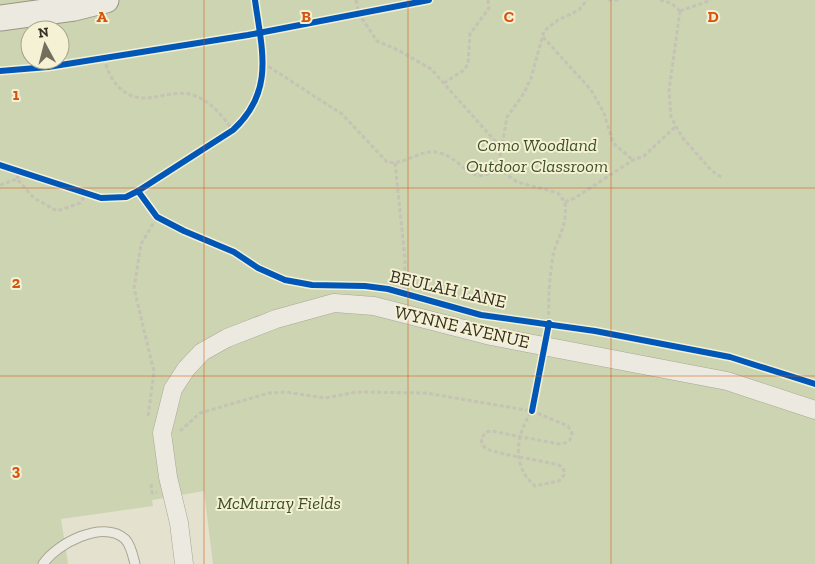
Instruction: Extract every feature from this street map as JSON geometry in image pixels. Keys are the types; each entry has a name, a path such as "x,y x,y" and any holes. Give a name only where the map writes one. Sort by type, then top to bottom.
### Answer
{"main road":[{"path":"0,18 66,9 106,0"}],"street":[{"name":"WYNNE AVENUE","path":"170,433 173,389 186,369 202,352 250,328 334,303 374,306 491,336 727,381 815,410"},
{"path":"170,433 172,491 179,523 184,564"}],"lane":[{"path":"43,564 59,546 75,538 108,533 125,539 132,549 135,564"}],"path":[{"path":"356,0 358,14 376,41 398,50 431,69 460,104 503,150"},
{"path":"444,83 468,64 470,34 489,8 488,0"},
{"path":"263,59 342,114 387,162 395,163 420,154 432,152 445,155 474,175 483,177 498,168 503,150 504,127 507,117 532,78 544,31 551,25 579,10 587,0"},
{"path":"608,0 619,0"},
{"path":"660,0 679,7 680,10"},
{"path":"680,10 711,0"},
{"path":"680,10 668,90 671,117 675,127 712,171 723,178"},
{"path":"349,16 367,12"},
{"path":"543,37 591,90 604,113 613,143 633,160"},
{"path":"95,59 114,56"},
{"path":"104,58 108,75 118,88 126,94 140,99 179,93 192,95 210,103 233,130"},
{"path":"262,72 263,59"},
{"path":"226,135 240,124"},
{"path":"565,202 656,148 675,127"},
{"path":"395,163 405,258 404,294"},
{"path":"0,185 17,179 22,172 10,168"},
{"path":"498,168 517,182 558,193 565,202 564,229 556,245 552,263 544,346"},
{"path":"17,179 28,193 52,210 67,209 80,203 91,194"},
{"path":"78,190 91,194"},
{"path":"152,210 157,217 164,220"},
{"path":"147,420 154,372 152,354 136,304 134,288 141,244 157,217"},
{"path":"545,323 558,325"},
{"path":"170,433 200,413 269,393 286,392 325,398 356,392 426,393 532,411 568,426 572,437 565,444 559,444 519,435 491,431 486,432 481,439 482,445 486,448 519,455 559,465 564,468 564,478 559,481 535,486 528,480 522,470 519,455 519,435 532,411 534,402"},
{"path":"151,477 152,493 172,491"}],"green space":[{"path":"0,0 815,0 815,564 213,564 204,491 152,500 153,506 61,519 68,564 0,564"}],"cycle path":[{"name":"BEULAH LANE","path":"255,0 262,53 260,85 255,100 246,115 233,130 138,191 157,217 184,231 234,252 258,268 285,280 312,285 365,286 388,289 481,315 595,331 730,357 815,384"},
{"path":"0,71 48,67 248,35 429,0"},
{"path":"0,165 101,198 126,197 138,191"},
{"path":"532,411 549,323"}],"park label":[{"name":"Como Woodland Outdoor Classroom","path":"537,155"},
{"name":"McMurray Fields","path":"279,503"}]}
